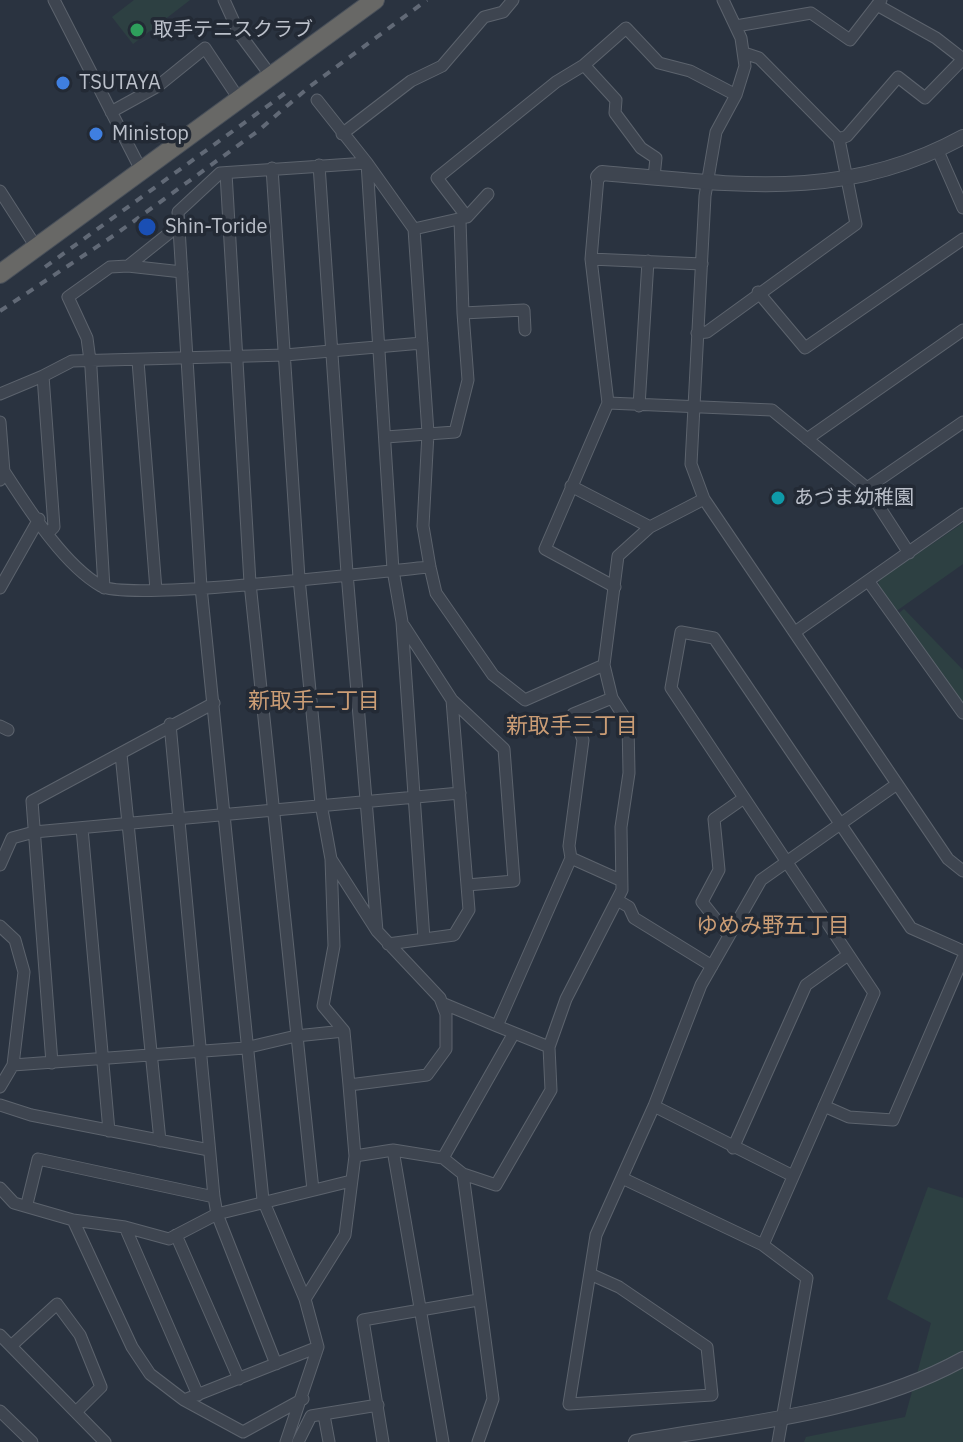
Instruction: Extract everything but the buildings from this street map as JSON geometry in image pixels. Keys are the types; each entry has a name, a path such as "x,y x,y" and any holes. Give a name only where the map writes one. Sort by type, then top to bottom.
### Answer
{"highway":[{"path":"0,274 375,0"}],"street":[{"path":"54,0 141,170"},
{"path":"224,0 239,33 271,76"},
{"path":"342,134 411,81 442,66 484,17 503,12 513,0"},
{"path":"723,0 736,26 745,66 736,95 719,122 707,182 691,464 704,499 948,859 963,871"},
{"path":"736,26 811,13 850,40 879,3 936,38 963,59 925,98 898,77 847,136 839,139"},
{"path":"386,437 455,432 468,380 463,313 463,219 437,178 556,82 584,65 626,28 659,63 690,71 736,95"},
{"path":"111,112 158,86 205,48 239,99"},
{"path":"697,333 707,332 758,292 856,224 839,139 759,58 744,53"},
{"path":"584,65 616,100 615,113 641,148 656,158 654,177"},
{"path":"317,100 414,229 428,433 423,526 436,593 493,675 525,700 604,665"},
{"path":"615,587 545,549 608,403 591,259 598,177 602,173 707,182 807,185 848,180 895,168 963,137"},
{"path":"938,151 963,208"},
{"path":"286,1442 318,1347 305,1299 263,1200 245,1048 201,587 178,212 220,173 367,163"},
{"path":"367,163 393,570 402,622 424,939"},
{"path":"319,165 347,573 377,931"},
{"path":"272,168 299,578 321,804 331,859 334,946 323,1006 344,1031 355,1156 345,1235 305,1299"},
{"path":"226,173 250,583 276,810 313,1190"},
{"path":"0,191 36,247"},
{"path":"414,229 463,219 488,194"},
{"path":"128,266 178,226"},
{"path":"758,292 805,348 963,239"},
{"path":"591,259 702,264"},
{"path":"639,406 648,261"},
{"path":"104,588 90,360 87,338 68,297 110,267 182,272"},
{"path":"463,313 524,310 525,330"},
{"path":"807,439 963,330"},
{"path":"0,394 72,361 285,355 422,343"},
{"path":"138,361 156,590"},
{"path":"43,376 54,527 48,533"},
{"path":"608,403 772,410 867,488 909,553"},
{"path":"0,422 1,472 80,571 104,588 156,590 430,567"},
{"path":"867,488 963,422"},
{"path":"571,486 650,527"},
{"path":"355,1156 393,1150 443,1158 463,1174 496,1185 551,1090 549,1047 566,999 622,890 621,827 629,773 628,723 612,698 604,665 618,556 650,527 704,499"},
{"path":"795,632 963,514"},
{"path":"0,588 39,519"},
{"path":"869,582 963,713"},
{"path":"402,622 452,700 504,749 514,881 467,885"},
{"path":"763,1245 874,993 671,688 681,632 714,638 911,928 963,951"},
{"path":"497,1026 571,858 569,846 583,740 573,714 612,698"},
{"path":"388,944 454,935 469,910 452,700"},
{"path":"52,1063 32,801 214,703"},
{"path":"170,724 214,1197 217,1214 276,1364"},
{"path":"121,754 160,1141"},
{"path":"590,1274 619,1287 707,1347 712,1395 569,1404 596,1235 712,966 761,880 897,784"},
{"path":"0,865 12,838 34,832 460,793"},
{"path":"729,936 702,902 719,870 714,819 744,798"},
{"path":"82,828 109,1131"},
{"path":"571,858 620,880"},
{"path":"331,859 377,931 442,1003 446,1014 446,1049 427,1075 349,1085"},
{"path":"617,900 629,907 634,918 712,966"},
{"path":"0,926 15,940 24,972 13,1065 0,1087"},
{"path":"733,1148 806,985 848,955"},
{"path":"824,1106 849,1117 893,1120 963,958"},
{"path":"442,1003 549,1047"},
{"path":"13,1065 245,1048 296,1036 344,1031"},
{"path":"443,1158 514,1033"},
{"path":"0,1105 31,1115 209,1150"},
{"path":"654,1106 793,1176"},
{"path":"393,1150 443,1442"},
{"path":"27,1204 38,1159 214,1197"},
{"path":"463,1174 493,1399 478,1442"},
{"path":"622,1178 763,1245 807,1278 778,1442"},
{"path":"0,1188 14,1203 27,1204 73,1220 125,1227 169,1239 217,1214 263,1200 351,1181"},
{"path":"73,1220 132,1347 150,1374 184,1400 243,1432 303,1399"},
{"path":"125,1227 198,1395"},
{"path":"176,1235 239,1379"},
{"path":"383,1442 363,1320 478,1300"},
{"path":"11,1346 57,1304 80,1335 101,1387 76,1412"},
{"path":"0,1335 105,1442"},
{"path":"184,1400 318,1347"},
{"path":"636,1442 782,1417 891,1391 963,1359"},
{"path":"298,1442 311,1416 378,1405"},
{"path":"0,1411 32,1442"},
{"path":"324,1415 329,1442"}],"shaded area":[{"name":"取手テニスクラブ","path":"134,0 190,0 133,44 112,17"},
{"path":"963,523 963,564 895,612 878,586 879,580"},
{"path":"904,609 963,670 963,706 899,613"},
{"path":"928,1187 963,1198 963,1442 804,1442 806,1437 905,1417 931,1323 887,1299"}],"railway":[{"path":"0,311 116,234 258,131 309,87 427,0"},
{"path":"45,267 291,89"}],"place":[{"name":"取手テニスクラブ","path":"137,30"},
{"name":"TSUTAYA","path":"63,83"},
{"name":"Ministop","path":"96,134"},
{"name":"Shin-Toride","path":"147,227"},
{"name":"あづま幼稚園","path":"778,498"}],"district":[{"name":"新取手二丁目","path":"314,702"},
{"name":"新取手三丁目","path":"572,727"},
{"name":"ゆめみ野五丁目","path":"773,927"}]}
